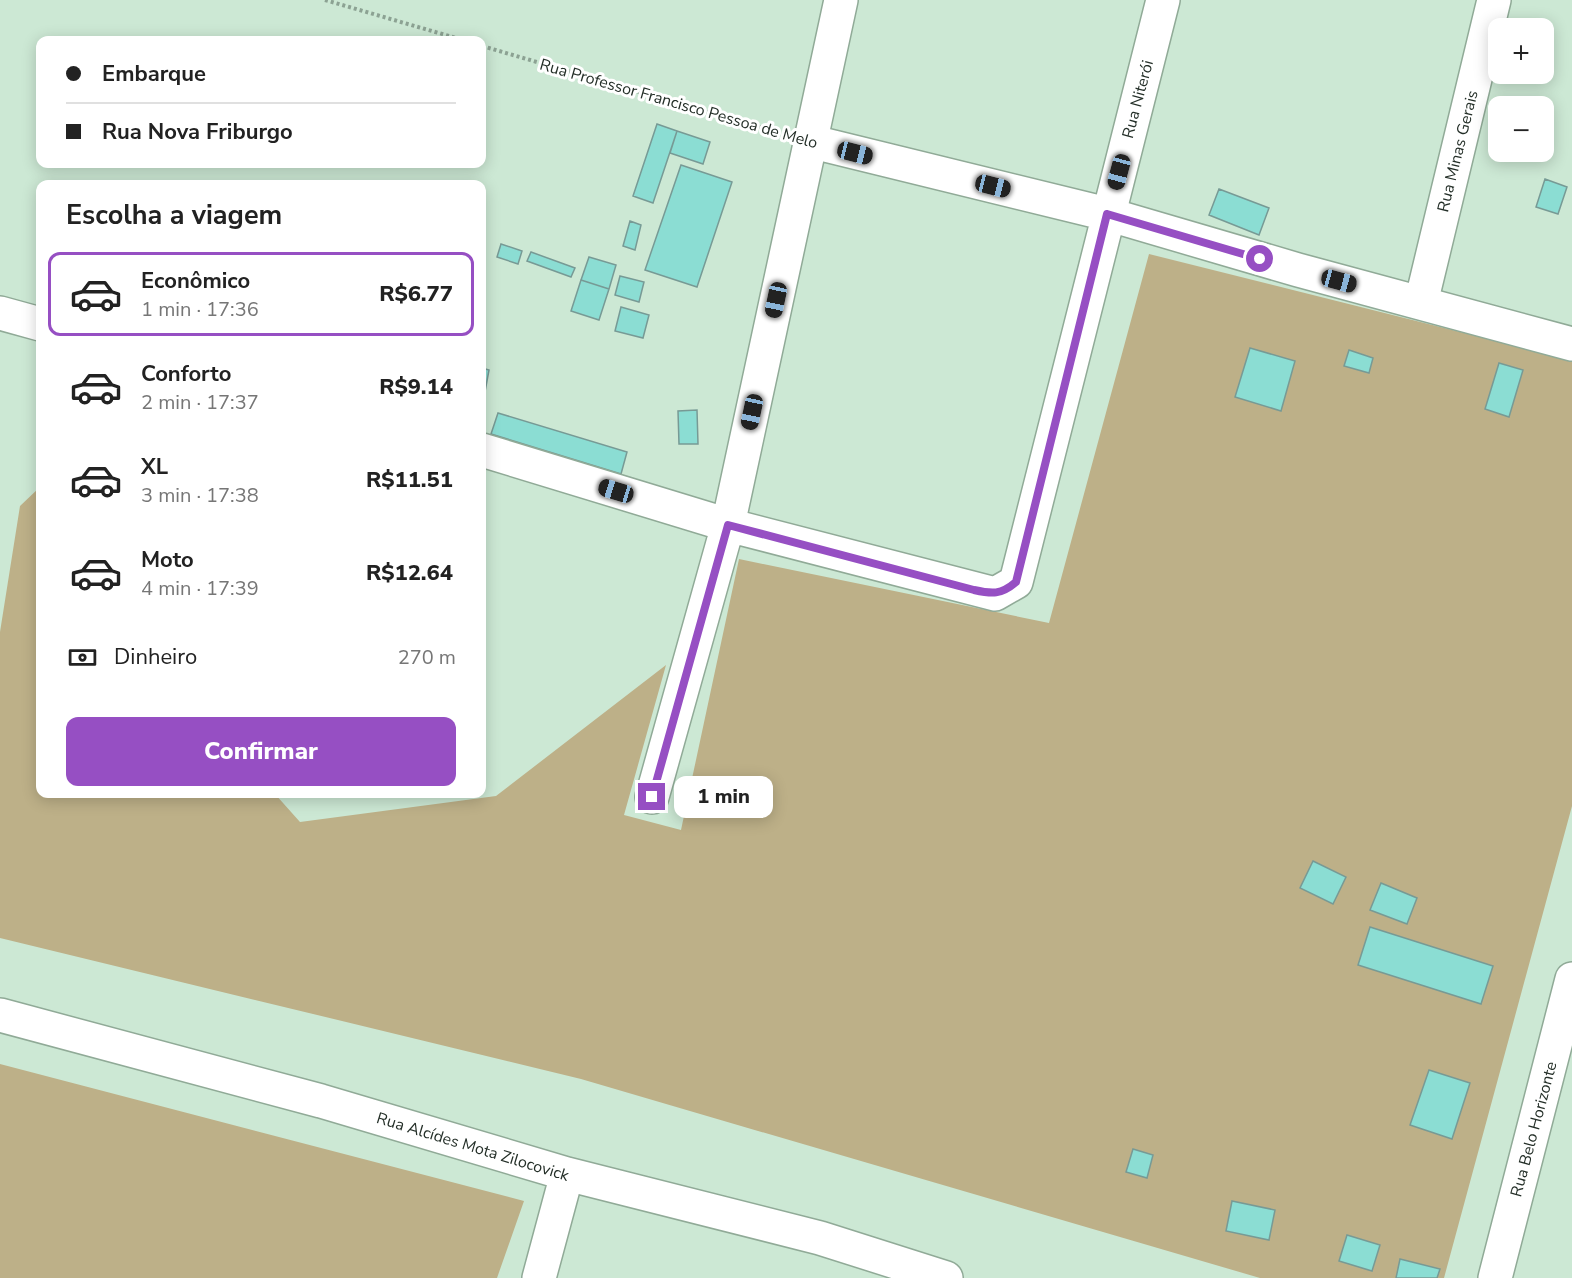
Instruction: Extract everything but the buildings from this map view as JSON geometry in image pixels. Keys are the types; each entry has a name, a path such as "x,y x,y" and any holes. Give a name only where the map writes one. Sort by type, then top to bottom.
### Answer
{"street":[{"path":"652,797 728,525 841,0"},
{"name":"Rua Niterói","path":"728,525 995,594 1016,582 1107,214 1163,0"},
{"name":"Rua Minas Gerais","path":"1421,303 1494,0"},
{"name":"Rua Professor Francisco Pessoa de Melo","path":"809,141 1107,214 1572,344"},
{"path":"0,313 36,323"},
{"path":"486,451 728,525"},
{"name":"Rua Belo Horizonte","path":"1495,1278 1572,979"},
{"name":"Rua Alcídes Mota Zilocovick","path":"0,1015 321,1101 567,1174 789,1229 946,1278"},
{"path":"539,1278 567,1174"}],"path":[{"path":"325,0 449,36"},
{"name":"Rua Professor Francisco Pessoa de Melo","path":"486,47 809,141"}],"shaded area":[{"path":"1149,254 1572,360 1572,806 1444,1278 1260,1278 581,1079 0,938 0,632 20,506 36,491 36,798 279,798 300,822 496,796 666,665 624,815 681,830 739,559 1049,623"},
{"path":"0,1064 524,1201 497,1278 0,1278"}],"route":[{"path":"652,797 728,525 974,590 995,594 1008,590 1016,582 1107,214 1260,259"}]}
